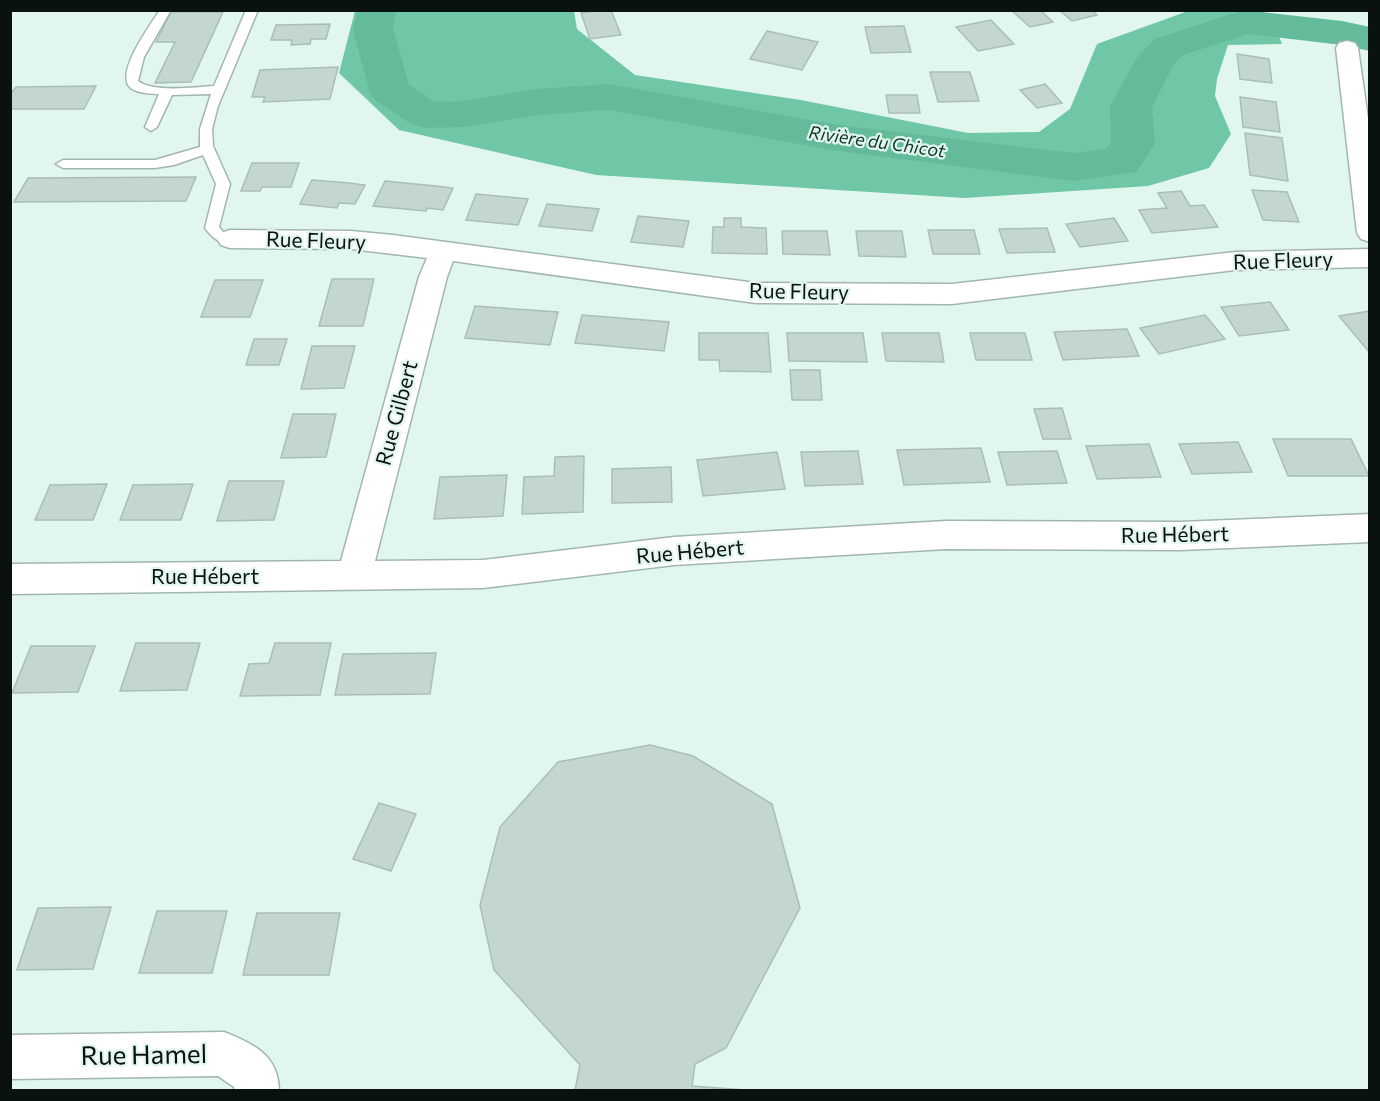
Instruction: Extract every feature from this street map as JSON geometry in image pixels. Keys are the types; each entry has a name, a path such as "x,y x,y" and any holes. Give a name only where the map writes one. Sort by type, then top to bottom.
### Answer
{"street":[{"path":"1347,48 1370,233"},
{"name":"Rue Fleury","path":"230,239 351,240 756,293 951,294 1235,261 1370,258"},
{"name":"Rue Gilbert","path":"354,576 432,277 443,252"},
{"name":"Rue Hébert","path":"10,579 483,574 674,551 946,535 1180,536 1370,528"},
{"name":"Rue Hamel","path":"10,1057 224,1054 256,1075 257,1090"}],"lane":[{"path":"166,10 135,63 131,80 138,88 167,91 219,90"},
{"path":"230,239 219,236 212,228 223,184 204,138 219,90 252,10"},
{"path":"151,127 167,91"},
{"path":"63,165 156,164 207,149"}],"green space":[{"path":"355,11 574,11 577,29 635,75 801,100 968,133 1039,132 1070,109 1097,44 1188,11 1270,13 1282,44 1228,45 1217,79 1215,96 1231,134 1209,168 1148,186 965,198 596,175 399,130 339,73"}],"building":[{"path":"611,10 621,35 590,39 581,13"},
{"path":"1011,10 1040,10 1053,22 1030,27"},
{"path":"1059,10 1092,10 1097,15 1072,21"},
{"path":"171,12 223,12 191,82 155,83 175,42 156,42"},
{"path":"991,20 1014,44 978,51 956,27"},
{"path":"330,24 326,39 311,39 310,44 291,45 292,40 271,40 276,25"},
{"path":"904,26 911,52 871,53 865,27"},
{"path":"767,31 818,42 802,70 750,59"},
{"path":"1237,54 1269,59 1272,83 1240,79"},
{"path":"338,67 330,99 263,102 265,97 252,97 260,70"},
{"path":"930,72 970,72 979,101 938,102"},
{"path":"1045,84 1062,103 1037,108 1020,90"},
{"path":"96,86 84,109 10,109 10,95 16,87"},
{"path":"886,95 917,95 920,113 889,113"},
{"path":"1240,97 1276,102 1280,132 1243,127"},
{"path":"1245,133 1282,138 1288,181 1250,175"},
{"path":"252,163 299,163 291,187 262,187 260,191 241,191"},
{"path":"196,177 186,201 14,202 28,178"},
{"path":"312,180 365,185 355,204 339,203 337,208 300,204"},
{"path":"385,181 453,188 443,210 427,208 426,211 373,206"},
{"path":"1252,190 1287,192 1299,222 1263,220"},
{"path":"1181,191 1190,206 1204,205 1218,227 1152,233 1139,210 1167,208 1158,193"},
{"path":"476,194 528,199 518,225 466,220"},
{"path":"547,204 599,209 592,231 539,226"},
{"path":"638,216 689,221 683,247 631,242"},
{"path":"724,218 741,218 741,227 766,228 767,254 712,253 713,227 724,227"},
{"path":"1114,218 1128,241 1080,247 1066,224"},
{"path":"1047,228 1055,252 1007,253 999,229"},
{"path":"928,230 974,230 980,254 933,254"},
{"path":"782,231 827,231 830,255 783,254"},
{"path":"856,231 902,231 906,257 859,256"},
{"path":"332,279 374,279 363,326 319,326"},
{"path":"215,280 263,280 250,317 201,317"},
{"path":"1270,302 1289,330 1239,336 1221,307"},
{"path":"475,306 558,312 550,345 465,338"},
{"path":"1370,311 1370,353 1339,316"},
{"path":"582,315 669,322 664,351 575,343"},
{"path":"1205,315 1225,339 1159,354 1140,328"},
{"path":"1127,329 1139,356 1063,360 1054,332"},
{"path":"699,333 768,333 771,372 720,371 719,360 699,360"},
{"path":"787,333 863,333 867,362 789,361"},
{"path":"882,333 939,333 944,362 886,361"},
{"path":"970,333 1025,333 1032,360 976,360"},
{"path":"254,339 287,339 279,365 246,365"},
{"path":"312,346 355,346 344,388 301,389"},
{"path":"790,370 820,370 822,400 792,400"},
{"path":"1062,408 1071,439 1043,439 1034,409"},
{"path":"293,414 336,414 326,457 281,458"},
{"path":"1273,439 1351,439 1369,476 1288,476"},
{"path":"1238,442 1252,472 1192,474 1179,444"},
{"path":"1149,444 1161,477 1097,479 1086,446"},
{"path":"981,448 990,482 904,485 897,450"},
{"path":"858,451 863,484 805,486 801,452"},
{"path":"1057,451 1067,483 1007,485 998,452"},
{"path":"777,452 785,489 703,496 697,460"},
{"path":"584,456 583,512 522,514 524,477 554,476 555,457"},
{"path":"671,467 672,502 612,503 612,469"},
{"path":"507,475 503,516 434,519 440,477"},
{"path":"229,481 284,481 274,520 217,521"},
{"path":"107,484 93,520 35,520 50,485"},
{"path":"193,484 181,520 120,520 133,485"},
{"path":"136,643 200,643 187,690 120,691"},
{"path":"275,643 331,643 320,695 240,696 249,664 269,663"},
{"path":"31,646 95,646 78,692 12,693"},
{"path":"436,653 430,694 335,695 343,654"},
{"path":"650,745 693,756 772,804 800,908 726,1048 695,1064 692,1086 745,1090 575,1090 580,1065 494,970 480,905 500,827 558,762"},
{"path":"379,803 416,814 391,871 353,859"},
{"path":"111,907 93,969 17,970 38,908"},
{"path":"157,911 227,911 212,973 139,973"},
{"path":"257,913 340,913 329,975 243,975"}],"waterway":[{"name":"Rivière du Chicot","path":"377,10 373,29 390,91 426,115 464,114 537,102 609,97 838,138 1073,167 1120,162 1133,144 1131,107 1155,60 1169,47 1245,22 1342,33 1370,39"}]}
